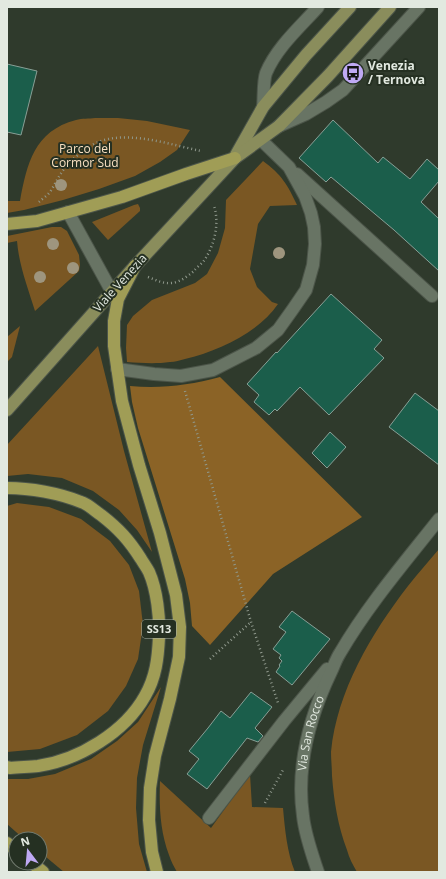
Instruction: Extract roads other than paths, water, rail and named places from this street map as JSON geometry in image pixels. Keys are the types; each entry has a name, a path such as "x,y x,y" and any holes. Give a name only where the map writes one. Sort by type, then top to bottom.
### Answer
{"highway":[{"path":"7,224 37,221 122,197 235,158"},
{"path":"135,266 118,299 114,321 114,346 122,401 139,465 160,533 176,595 180,627 179,657 155,756 150,788 149,820 152,852 157,872"},
{"name":"SS13","path":"7,488 18,488 51,493 82,502 113,524 130,543 149,572 156,598 159,629 158,658 154,676 146,696 132,715 111,734 90,748 65,760 38,766 7,767"}],"main road":[{"name":"Viale Venezia","path":"235,158 263,107 306,55 350,7"},
{"name":"Viale Venezia","path":"7,410 135,266 235,158 280,126 328,76 390,7"}],"street":[{"name":"Viale Venezia","path":"263,107 266,74 275,56 286,41 318,7"},
{"name":"Viale Venezia","path":"280,126 306,114 343,90 419,7"},
{"path":"260,140 432,296"},
{"path":"117,369 181,376 213,370 256,348 278,330 306,290 313,265 315,244 311,213 305,196 289,167"},
{"path":"68,212 112,292"},
{"name":"Via San Rocco","path":"209,818 284,721 339,654 370,607 439,519"},
{"name":"Via San Rocco","path":"318,872 309,847 303,816 301,796 302,771 305,749 314,715 323,689 339,654"}],"place":[{"name":"Venezia / Ternova","path":"353,73"}],"park label":[{"name":"Parco del Cormor Sud","path":"85,156"}]}
